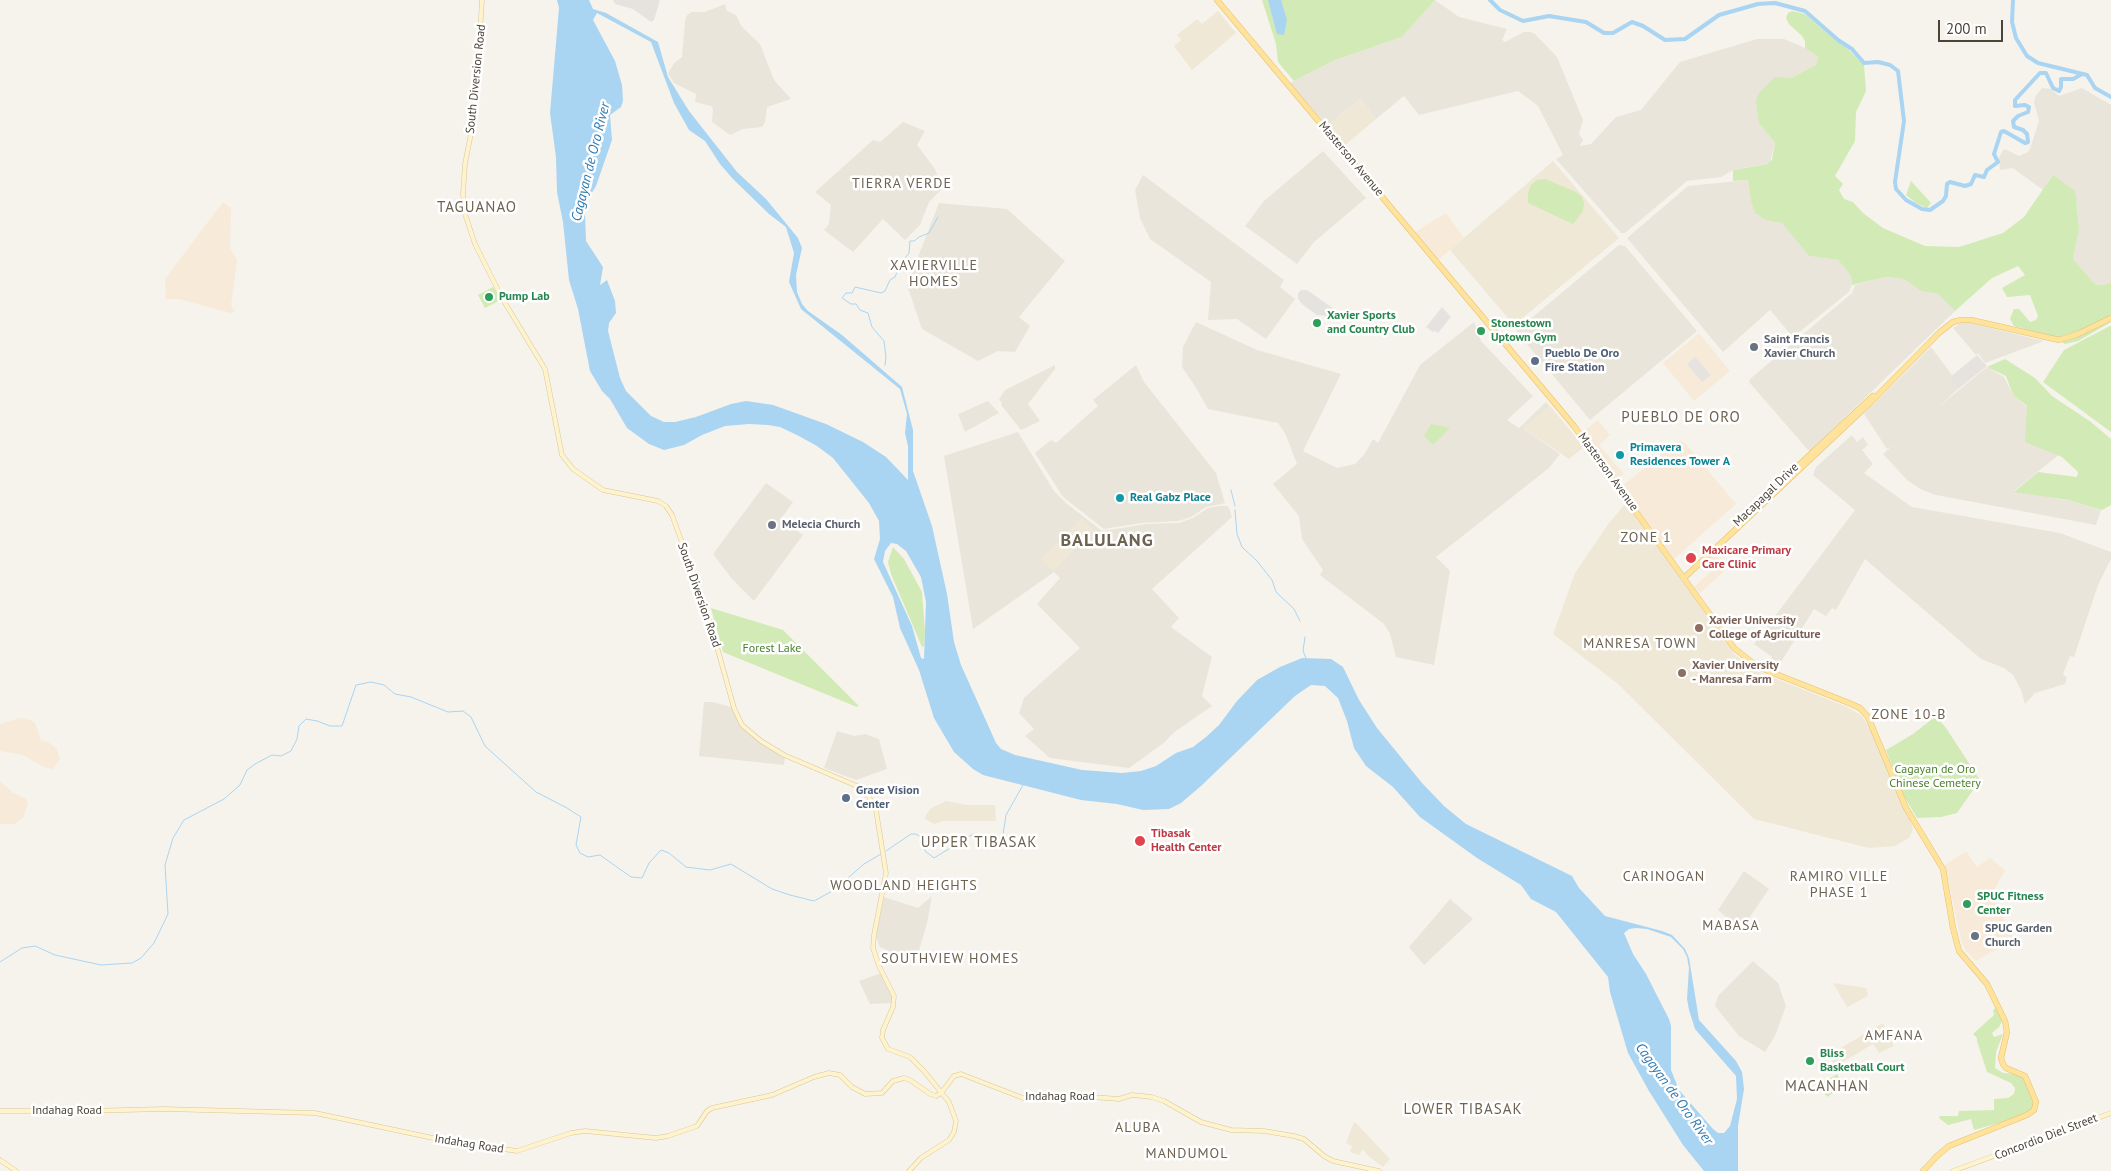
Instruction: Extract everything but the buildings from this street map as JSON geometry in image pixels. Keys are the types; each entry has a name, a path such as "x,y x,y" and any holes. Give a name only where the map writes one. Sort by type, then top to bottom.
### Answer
{"main road":[{"name":"South Diversion Road","path":"482,0 475,113 464,164 463,194 465,214 475,244 502,298 545,369 562,455 573,469 603,490 658,501 668,508 707,610 734,708 742,725 761,741 784,755 857,786 873,802 880,822 886,874 873,948 879,966 894,996 893,1007 883,1030 882,1038 888,1049 910,1057 916,1062 949,1102 955,1115 955,1127 952,1136 942,1146 920,1158 909,1171"},
{"name":"Masterson Avenue","path":"1217,0 1563,412 1734,648 1747,660 1765,671 1849,703 1860,708 1868,717 1906,808 1943,869 1953,928 1959,950 1986,984 2005,1021 2007,1032 2001,1062 2006,1068 2025,1076 2036,1100 2035,1107 2030,1114 1949,1146 1923,1171"},
{"name":"Macapagal Drive","path":"1683,576 1884,388 1940,332 1956,321 1971,320 2059,340 2078,334 2111,318"},
{"name":"Indahag Road","path":"0,1111 164,1109 315,1113 447,1141 517,1151 579,1131 624,1133 656,1138 668,1136 697,1126 707,1111 712,1108 778,1093 814,1077 829,1073 840,1075 852,1087 865,1094 882,1093 893,1081 902,1078 910,1080 932,1095 938,1096 954,1076 961,1074 1024,1098 1092,1097 1119,1099 1132,1095 1152,1097 1164,1101 1200,1122 1232,1130 1264,1131 1294,1136 1304,1139 1324,1156 1334,1161 1379,1171"},
{"name":"Concordio Diel Street","path":"1953,1171 2111,1113"},
{"path":"0,1160 16,1171"}],"shaded area":[{"path":"613,0 660,0 654,20 651,22 633,9 615,4"},
{"path":"1435,0 1459,17 1507,29 1502,40 1505,42 1524,32 1535,34 1557,57 1583,120 1579,134 1583,140 1580,146 1591,144 1616,117 1641,110 1680,62 1757,39 1784,39 1805,48 1818,57 1816,65 1791,78 1759,123 1775,143 1770,163 1733,170 1721,177 1687,181 1625,233 1621,233 1556,159 1563,155 1538,106 1518,91 1419,115 1404,96 1376,119 1360,99 1327,126 1290,83 1335,60 1402,37"},
{"path":"725,4 727,11 736,15 742,27 760,44 774,80 791,99 767,107 765,122 762,127 743,129 730,135 712,122 713,109 711,106 695,102 696,94 674,83 668,73 675,62 682,57 687,15 692,12 705,12"},
{"path":"1218,11 1236,33 1192,70 1174,46 1181,40 1177,35 1197,19 1202,24"},
{"path":"2042,88 2051,89 2059,96 2082,88 2111,105 2111,282 2104,285 2095,284 2073,259 2079,230 2077,202 2053,175 2043,190 2013,168 2000,170 1999,158 2003,150 2005,149 2019,156 2030,149 2039,121 2034,102 2035,97"},
{"path":"1360,99 1376,119 1344,146 1327,126"},
{"path":"903,122 925,131 917,145 935,169 942,189 929,202 920,225 905,240 883,219 853,252 824,230 829,224 831,205 815,192 873,140 880,142"},
{"path":"1323,151 1366,198 1314,242 1297,264 1245,226 1264,201"},
{"path":"1553,161 1619,238 1514,325 1450,250"},
{"path":"1143,175 1284,280 1280,287 1295,299 1266,339 1237,319 1208,320 1211,282 1150,239 1140,218 1135,190"},
{"path":"1748,180 1751,201 1766,220 1782,222 1809,256 1838,260 1851,276 1852,285 1849,292 1793,337 1770,310 1723,352 1627,238 1688,186"},
{"path":"223,202 231,208 230,248 237,260 231,305 235,312 230,313 179,299 166,299 165,279"},
{"path":"939,203 1007,209 1065,261 1019,317 1030,326 1015,352 998,351 978,361 922,329 907,285"},
{"path":"1446,213 1464,238 1438,260 1415,232"},
{"path":"1619,245 1625,246 1697,331 1590,420 1516,331"},
{"path":"1886,277 1904,279 1921,291 1938,294 1955,311 1810,451 1749,382 1750,379 1852,293 1855,285"},
{"path":"1301,290 1307,290 1337,311 1333,317 1317,315 1303,305 1298,299 1298,293"},
{"path":"1442,307 1451,317 1438,333 1433,332 1426,327"},
{"path":"1196,322 1257,350 1341,374 1303,451 1337,468 1355,464 1364,455 1373,439 1378,443 1420,365 1474,322 1481,341 1533,396 1507,420 1519,428 1546,402 1550,406 1524,429 1560,454 1549,468 1436,557 1450,571 1434,665 1396,657 1390,634 1384,624 1320,575 1323,570 1302,539 1299,516 1273,484 1297,464 1285,433 1278,423 1208,409 1182,367 1183,347"},
{"path":"1962,323 1970,323 2044,341 1985,363 1978,353 1976,355 1953,328"},
{"path":"1699,333 1730,371 1694,401 1663,363"},
{"path":"1931,347 1952,375 1949,378 1958,389 1937,408 1987,367 2004,377 2013,395 2027,407 2061,453 2014,491 2071,501 2101,510 2096,525 1936,495 1922,490 1907,480 1883,454 1892,446 1887,449 1864,414"},
{"path":"1977,355 1987,366 1958,389 1949,378"},
{"path":"1695,357 1711,375 1702,382 1687,364"},
{"path":"1055,365 1055,369 1028,404 1040,421 1021,430 1001,405 1002,403 999,399 1005,390"},
{"path":"1136,365 1144,382 1216,473 1225,503 1206,507 1191,517 1178,521 1141,523 1104,529 1063,497 1035,453 1051,440 1056,443 1098,406 1093,400"},
{"path":"988,401 999,413 965,432 958,414"},
{"path":"1550,406 1584,447 1569,459 1523,428"},
{"path":"1598,420 1610,435 1599,445 1624,474 1617,479 1583,432"},
{"path":"1018,432 1054,491 1066,503 1102,531 1147,524 1179,523 1193,518 1208,508 1219,506 1228,506 1232,517 1152,589 1179,618 1171,627 1212,657 1202,696 1212,706 1173,733 1165,742 1129,768 1050,758 1025,736 1034,729 1019,713 1024,698 1080,648 1037,604 1060,578 1054,572 973,629 944,456"},
{"path":"1852,435 1857,442 1863,437 1868,445 1862,450 1873,464 1864,473 1912,507 2060,533 2111,552 2111,559 2098,585 2074,657 2070,656 2063,674 2067,678 2065,684 2035,693 2025,704 2021,690 2013,675 2004,668 1981,659 1865,559 1836,610 1832,608 1826,616 1814,609 1776,670 1768,665 1772,657 1754,644 1855,510 1813,475 1816,467"},
{"path":"1678,441 1684,442 1736,504 1674,559 1621,487"},
{"path":"766,483 793,502 781,519 803,535 754,601 732,579 713,554"},
{"name":"Xavier University - Manresa Farm","path":"1626,503 1734,654 1754,670 1847,707 1862,716 1873,735 1901,803 1911,822 1913,829 1909,838 1895,846 1869,848 1754,819 1618,684 1553,634 1575,573 1609,523"},
{"path":"1082,518 1094,530 1053,571 1040,559"},
{"path":"1714,553 1728,568 1700,593 1694,587 1717,566 1709,557"},
{"path":"704,702 732,707 739,723 785,757 784,765 699,756"},
{"path":"20,718 28,719 35,723 41,740 48,742 57,749 60,759 53,769 44,767 23,755 0,751 0,724"},
{"path":"837,731 854,736 865,734 879,739 887,769 856,780 824,768"},
{"path":"0,781 12,792 26,799 28,803 23,818 14,824 0,824"},
{"path":"946,801 967,805 995,805 996,821 943,821 934,824 924,818 931,808"},
{"path":"1966,851 1977,867 1990,858 2005,870 1992,894 2015,943 1991,952 1976,961 1966,951 1961,940 1945,865"},
{"path":"1744,871 1769,889 1741,930 1718,910"},
{"path":"932,896 927,923 915,964 880,947 876,937 884,897 918,908"},
{"path":"1450,899 1473,919 1424,965 1409,947"},
{"path":"1753,961 1778,983 1786,1006 1775,1036 1765,1052 1739,1036 1715,1006 1718,996"},
{"path":"881,973 892,996 893,1003 870,1004 859,981"},
{"path":"1833,983 1866,988 1868,996 1847,1007"},
{"path":"1883,1023 1894,1046 1879,1053 1873,1044 1836,1066 1829,1055"},
{"path":"1354,1122 1390,1159 1383,1167 1367,1155 1363,1149 1359,1155 1350,1152 1352,1146 1346,1143"}],"green space":[{"path":"1262,0 1435,0 1402,37 1335,60 1294,81 1278,62 1276,44"},
{"path":"1792,11 1805,14 1847,48 1864,65 1866,91 1856,112 1855,141 1835,176 1843,184 1839,190 1844,199 1853,202 1863,213 1883,228 1925,246 1959,247 2003,233 2024,217 2053,175 2075,191 2079,230 2073,259 2095,284 2104,285 2111,282 2111,322 2078,341 2065,344 2055,338 2014,326 2010,319 2014,309 2019,309 2030,322 2036,320 2038,316 2030,295 2007,297 2002,288 2025,275 2018,266 1992,278 1955,311 1938,294 1921,291 1904,279 1886,277 1852,285 1851,276 1838,260 1809,256 1782,223 1766,220 1755,213 1748,180 1733,181 1733,170 1767,164 1772,160 1775,143 1759,123 1756,101 1759,93 1775,77 1791,78 1816,65 1818,57 1805,48 1805,41 1802,36 1789,24 1786,18 1788,13"},
{"path":"1545,179 1576,192 1582,197 1583,211 1573,224 1528,203 1528,193 1531,185 1537,180"},
{"path":"1911,181 1931,203 1927,208 1916,203 1906,195"},
{"name":"Pump Lab","path":"493,287 501,300 485,308 478,295"},
{"path":"2110,326 2111,432 2043,382 2064,350"},
{"path":"2005,359 2035,378 2052,396 2091,422 2111,439 2111,505 2102,510 2068,500 2014,492 2038,472 2077,477 2078,472 2062,457 2025,442 2027,406 2013,395 2006,376 1987,367"},
{"path":"1431,424 1450,428 1433,445 1424,436"},
{"path":"893,547 904,559 922,592 925,632 924,646 922,647 891,574 888,562"},
{"name":"Forest Lake","path":"711,608 783,630 858,705 857,707 723,652"},
{"name":"Cagayan de Oro Chinese Cemetery","path":"1936,716 1980,780 1957,813 1941,817 1917,818 1904,796 1886,750 1913,734"},
{"path":"1996,1008 2002,1021 1999,1027 1992,1033 1994,1037 2003,1034 1996,1052 1995,1068 2003,1073 2018,1074 2024,1079 2034,1102 2031,1110 2013,1119 1974,1130 1971,1119 1948,1125 1939,1118 1940,1116 1958,1116 1959,1111 1994,1110 1994,1099 2008,1098 2014,1094 2015,1088 2011,1083 1987,1072 1977,1038 1973,1034 1994,1015 1993,1010"},
{"path":"1837,1074 1843,1086 1827,1097 1819,1085"}],"water":[{"name":"Cagayan de Oro River","path":"557,0 589,0 593,9 606,13 658,42 668,77 689,111 737,172 766,199 798,238 802,248 796,275 797,292 802,304 808,311 842,335 902,387 913,430 913,471 932,526 947,594 954,642 961,665 996,743 1001,749 1015,755 1082,770 1122,773 1141,771 1156,766 1176,753 1193,747 1206,737 1219,725 1237,701 1257,680 1280,667 1302,658 1331,659 1343,667 1359,700 1377,728 1422,783 1444,806 1466,824 1572,876 1579,888 1605,916 1672,935 1685,949 1689,958 1699,1020 1736,1061 1742,1072 1744,1089 1738,1126 1738,1171 1704,1171 1683,1145 1628,1053 1610,992 1608,977 1556,912 1531,899 1521,885 1477,858 1420,817 1393,787 1366,766 1354,748 1347,721 1338,698 1325,686 1311,685 1295,696 1201,786 1181,803 1169,809 1143,810 1117,804 1081,800 983,775 973,769 954,752 934,718 919,670 900,628 893,597 874,559 880,539 879,521 869,503 833,458 817,446 780,427 749,424 725,426 702,435 684,445 664,450 649,444 627,428 610,399 602,391 590,371 578,309 569,280 563,222 557,192 556,157 550,113 559,8","holes":["597,13 651,42 674,103 689,130 705,141 720,164 733,179 769,214 786,227 794,253 789,282 801,309 900,389 907,414 905,433 908,446 908,480 886,457 863,442 826,424 773,405 746,401 731,404 696,417 675,422 664,422 651,416 626,391 620,378 608,331 609,323 616,313 615,301 607,280 600,285 603,267 586,241 585,214 588,199 596,186 612,140 610,115 621,107 623,101 622,85 615,61 593,20","891,543 897,544 906,551 921,577 926,602 924,659 921,658 912,626 883,562 885,551","1629,929 1647,929 1671,937 1683,949 1687,957 1689,968 1687,999 1695,1029 1736,1076 1737,1099 1730,1126 1724,1133 1718,1133 1713,1129 1679,1090 1671,1070 1671,1026 1669,1019 1646,974 1633,954 1624,933"]},
{"path":"1268,0 1281,0 1287,20 1284,35 1277,34"}],"waterway":[{"path":"1490,0 1500,10 1523,21 1549,16 1586,22 1604,33 1613,33 1632,22 1643,26 1665,40 1685,39 1719,15 1758,4 1775,3 1805,11 1838,40 1852,49 1864,63 1878,62 1890,65 1898,71 1904,121 1895,182 1896,189 1906,200 1922,209 1930,210 1943,201 1946,196 1947,184 1950,182 1965,186 1971,184 1975,175 1984,177 1987,170 1998,162 1994,154 2001,132 2004,131 2025,143 2028,142 2027,134 2023,130 2014,127 2013,121 2018,116 2028,112 2029,107 2025,105 2015,106 2015,100 2040,73 2046,73 2053,88 2059,91 2061,79 2073,79 2082,74"},
{"path":"2013,0 2012,22 2016,38 2027,56 2038,63 2087,75 2095,88 2111,97"},
{"path":"885,365 884,341 872,327 868,313 860,310 856,304 851,304 842,298 846,293 852,293 855,287 881,293 885,291 890,280 895,277 900,264 909,253 910,241 914,241 929,233 938,217"},
{"path":"1231,490 1235,506"},
{"path":"1235,510 1237,534 1242,547 1257,561 1272,580 1276,592 1294,609 1300,621"},
{"path":"1305,637 1303,651 1306,658"},
{"path":"0,962 22,948 35,946 55,955 101,965 132,963 141,958 154,943 168,914 165,865 173,838 184,820 224,799 240,785 247,770 255,764 272,755 281,756 291,751 297,739 299,726 306,719 330,726 342,726 356,685 371,682 384,685 395,694 411,697 448,712 463,711 471,717 485,746 536,792 581,817 576,845 580,853 588,857 600,855 631,877 642,878 649,863 661,850 669,853 686,867 710,870 731,864 772,889 814,901 834,890 864,864 881,854"},
{"path":"886,851 911,834 916,834 924,839 925,851 934,858 973,834 998,840 1003,835 1006,815 1023,785"}],"place":[{"name":"Pump Lab","path":"489,297"},
{"name":"Xavier Sports and Country Club","path":"1317,323"},
{"name":"Stonestown Uptown Gym","path":"1481,331"},
{"name":"Saint Francis Xavier Church","path":"1754,347"},
{"name":"Pueblo De Oro Fire Station","path":"1535,361"},
{"name":"Primavera Residences Tower A","path":"1620,455"},
{"name":"Real Gabz Place","path":"1120,498"},
{"name":"Melecia Church","path":"772,525"},
{"name":"Maxicare Primary Care Clinic","path":"1691,558"},
{"name":"Xavier University College of Agriculture","path":"1699,628"},
{"name":"Xavier University - Manresa Farm","path":"1682,673"},
{"name":"Grace Vision Center","path":"846,798"},
{"name":"Tibasak Health Center","path":"1140,841"},
{"name":"SPUC Fitness Center","path":"1967,904"},
{"name":"SPUC Garden Church","path":"1975,936"},
{"name":"Bliss Basketball Court","path":"1810,1061"}],"district":[{"name":"TIERRA VERDE","path":"902,184"},
{"name":"TAGUANAO","path":"477,208"},
{"name":"XAVIERVILLE HOMES","path":"934,274"},
{"name":"PUEBLO DE ORO","path":"1681,418"},
{"name":"ZONE 1","path":"1646,538"},
{"name":"BALULANG","path":"1107,541"},
{"name":"MANRESA TOWN","path":"1640,644"},
{"name":"ZONE 10-B","path":"1909,715"},
{"name":"UPPER TIBASAK","path":"979,843"},
{"name":"CARINOGAN","path":"1664,877"},
{"name":"WOODLAND HEIGHTS","path":"904,886"},
{"name":"RAMIRO VILLE PHASE 1","path":"1839,886"},
{"name":"MABASA","path":"1731,926"},
{"name":"SOUTHVIEW HOMES","path":"950,959"},
{"name":"AMFANA","path":"1894,1036"},
{"name":"MACANHAN","path":"1827,1087"},
{"name":"LOWER TIBASAK","path":"1463,1110"},
{"name":"ALUBA","path":"1138,1128"},
{"name":"MANDUMOL","path":"1187,1154"}]}
